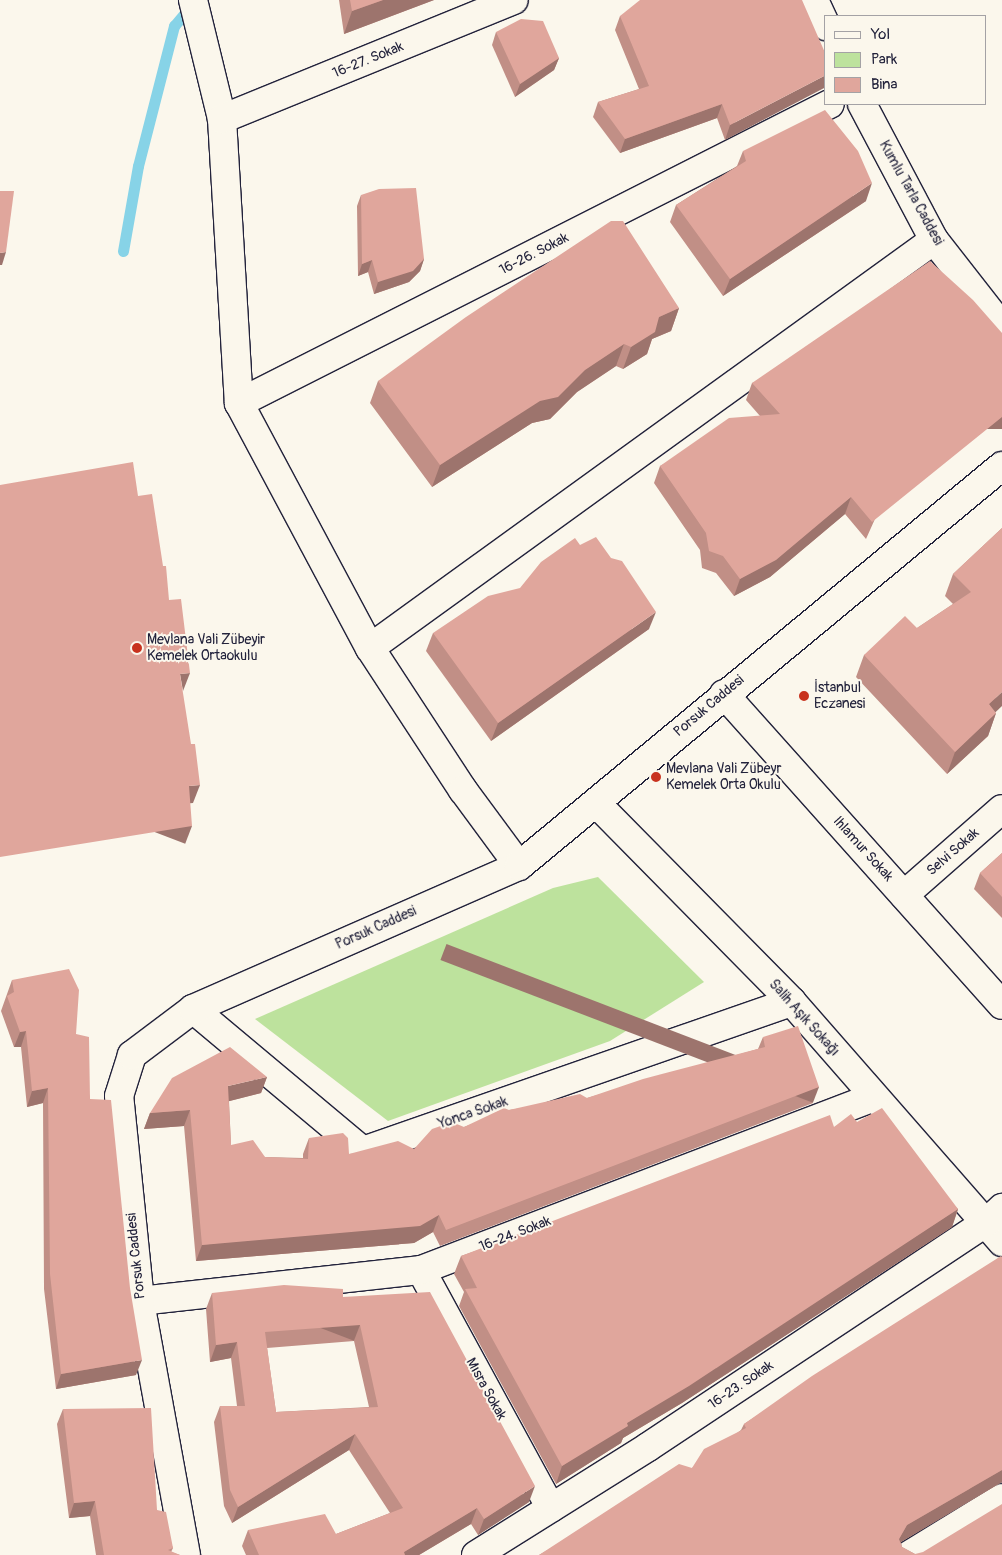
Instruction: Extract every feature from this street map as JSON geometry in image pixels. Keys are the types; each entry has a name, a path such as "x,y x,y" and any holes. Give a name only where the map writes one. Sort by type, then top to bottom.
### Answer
{"street":[{"name":"16-27. Sokak","path":"222,119 514,0"},
{"path":"814,0 824,22"},
{"path":"196,8 222,119 239,403 370,648 463,790 519,866"},
{"name":"16-26. Sokak","path":"239,403 828,105"},
{"name":"Kumlu Tarla Caddesi","path":"863,105 934,240 1002,327"},
{"path":"370,648 934,240"},
{"name":"Porsuk Caddesi","path":"186,1555 140,1301 119,1096 132,1055 193,1009 519,866 724,694 1002,466"},
{"name":"Ihlamur Sokak","path":"724,694 1002,1005"},
{"name":"Salih Aşık Sokağı","path":"596,802 792,1002 873,1098 997,1224"},
{"name":"Selvi Sokak","path":"904,895 1002,809"},
{"name":"Yonca Sokak","path":"193,1009 362,1151 792,1002"},
{"name":"16-24. Sokak","path":"140,1301 421,1270 873,1098"},
{"name":"16-23. Sokak","path":"476,1555 997,1224"},
{"name":"Mısra Sokak","path":"421,1270 551,1508"},
{"path":"909,1555 1002,1498"}],"green space":[{"path":"598,877 704,982 610,1041 388,1121 255,1019 553,888"}],"building":[{"path":"350,0 383,0 352,11"},
{"path":"640,0 802,0 824,50 824,76 730,125 722,104 625,139 598,102 649,86 620,16"},
{"path":"521,19 543,21 559,58 520,84 496,32"},
{"path":"825,110 858,151 872,183 730,279 676,205 746,161 743,151"},
{"path":"416,188 424,259 413,271 378,282 372,260 362,264 361,195 379,189"},
{"path":"0,191 14,191 6,252 0,253"},
{"path":"611,221 623,221 679,308 659,317 655,332 631,347 624,344 585,370 558,397 540,401 440,465 378,381 466,317"},
{"path":"930,261 973,300 1002,333 1002,417 872,522 851,497 776,560 740,579 723,556 709,551 706,533 660,466 729,418 780,414 752,383"},
{"path":"133,462 138,496 152,494 163,566 166,566 169,600 181,599 190,673 180,674 191,744 195,744 200,785 189,786 192,826 0,857 0,485"},
{"path":"1002,528 1002,692 989,704 996,713 955,752 864,655 905,616 917,628 971,592 953,574"},
{"path":"596,537 611,558 622,561 656,612 498,723 433,633 488,596 520,588 541,562 575,538 580,545"},
{"path":"1002,853 1002,897 980,873"},
{"path":"69,969 79,990 76,1034 89,1037 90,1099 111,1100 130,1288 142,1360 61,1374 50,1274 48,1088 32,1091 26,1031 20,1032 7,996 14,992 12,980"},
{"path":"798,1026 819,1087 446,1230 439,1215 420,1226 202,1245 190,1110 150,1113 172,1078 230,1047 267,1077 228,1086 231,1145 253,1140 265,1157 308,1159 309,1138 343,1133 348,1138 349,1154 398,1141 414,1149 432,1129 452,1122 464,1127 504,1108 509,1110 580,1094 587,1098 643,1079 765,1047 763,1037"},
{"path":"882,1108 958,1209 689,1386 627,1423 628,1426 562,1466 465,1289 477,1288 461,1256 830,1115 834,1127 851,1114 857,1122"},
{"path":"1001,1256 1002,1470 907,1525 899,1539 902,1547 915,1554 923,1552 1002,1504 1002,1555 539,1555 679,1464 692,1468 704,1449 746,1428 744,1424 812,1376"},
{"path":"284,1285 343,1289 343,1297 430,1292 535,1486 484,1519 477,1508 404,1552 405,1555 259,1555 248,1530 325,1514 336,1534 403,1508 355,1434 238,1507 230,1490 220,1406 245,1406 237,1342 216,1345 212,1293","holes":["360,1325 378,1407 276,1412 265,1332"]},
{"path":"151,1408 157,1510 166,1512 173,1548 168,1550 180,1555 104,1555 95,1501 74,1503 63,1409"}],"waterway":[{"path":"123,251 138,166 174,26 193,3"}],"place":[{"name":"Mevlana Vali Zübeyir Kemelek Ortaokulu","path":"137,648"},
{"name":"İstanbul Eczanesi","path":"804,696"},
{"name":"Mevlana Vali Zübeyr Kemelek Orta Okulu","path":"656,777"}]}
